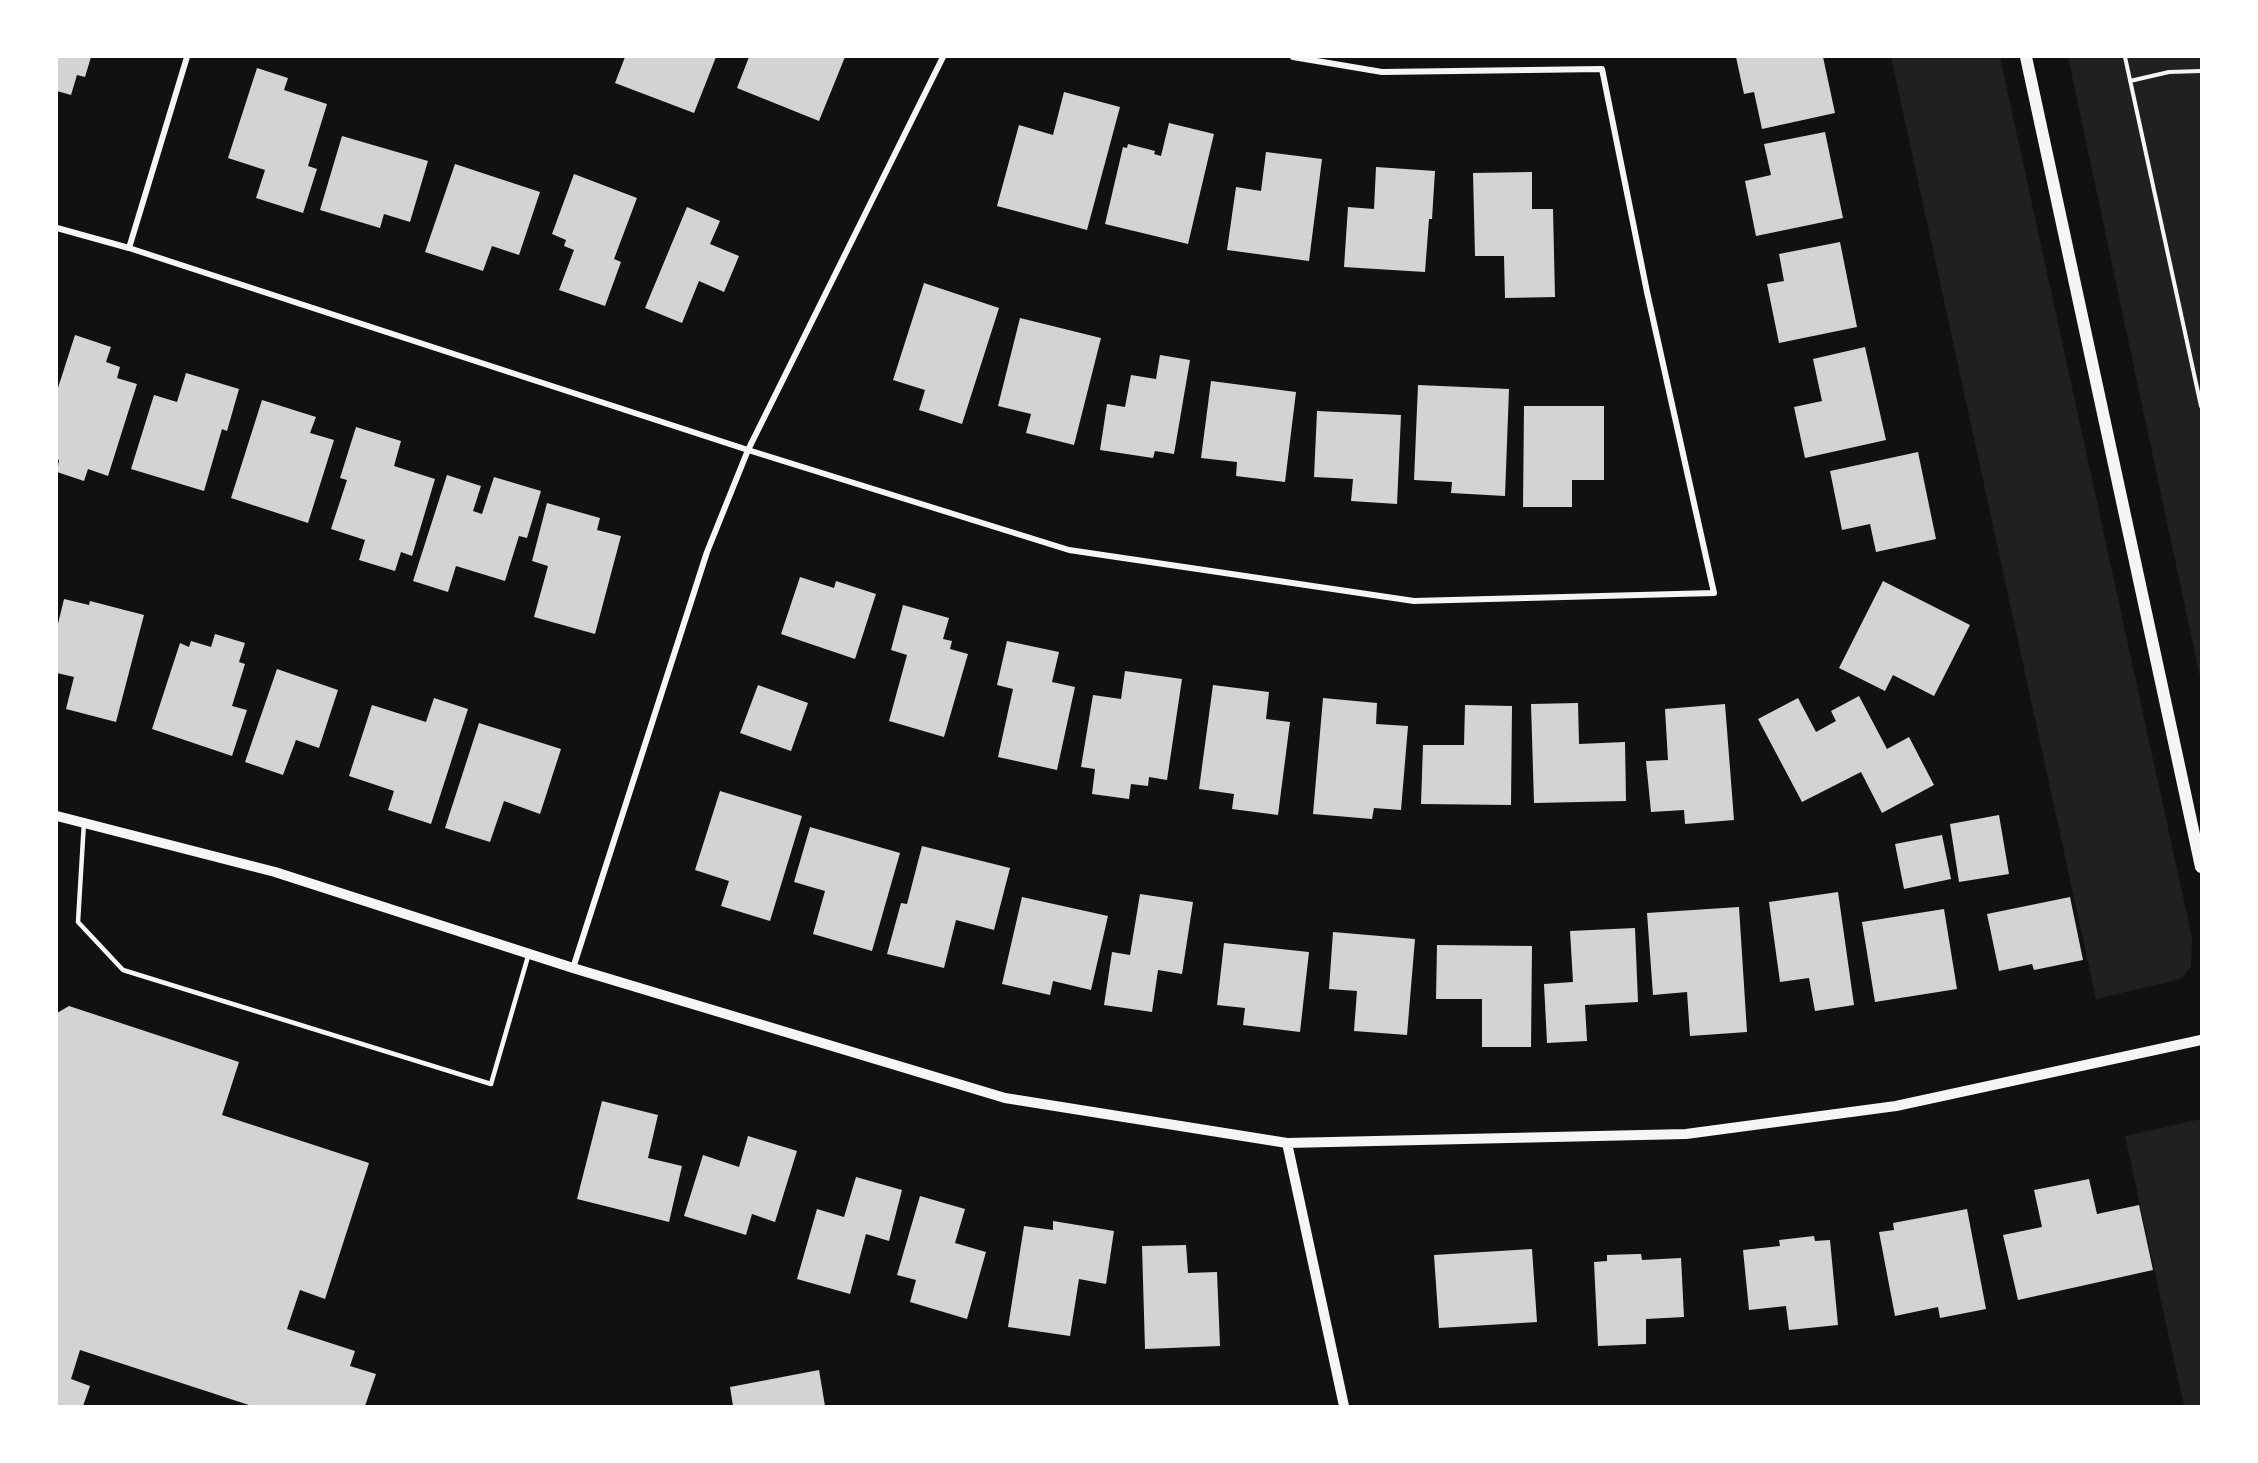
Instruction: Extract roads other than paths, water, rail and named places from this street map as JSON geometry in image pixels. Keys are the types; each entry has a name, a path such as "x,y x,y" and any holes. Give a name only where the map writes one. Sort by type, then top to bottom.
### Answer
{"main road":[{"path":"2026,57 2201,867"}],"street":[{"path":"129,248 187,57"},
{"path":"573,968 707,552 748,450 943,57"},
{"path":"57,228 129,248 748,450 1069,550 1414,601 1714,593 1647,292 1602,69 1382,72 1293,57"},
{"path":"57,816 275,872 573,968 1005,1098 1287,1143 1686,1134 1896,1106 2201,1040"},
{"path":"1287,1143 1344,1406"}],"lane":[{"path":"84,822 78,922 123,970 491,1084 529,953"}]}
